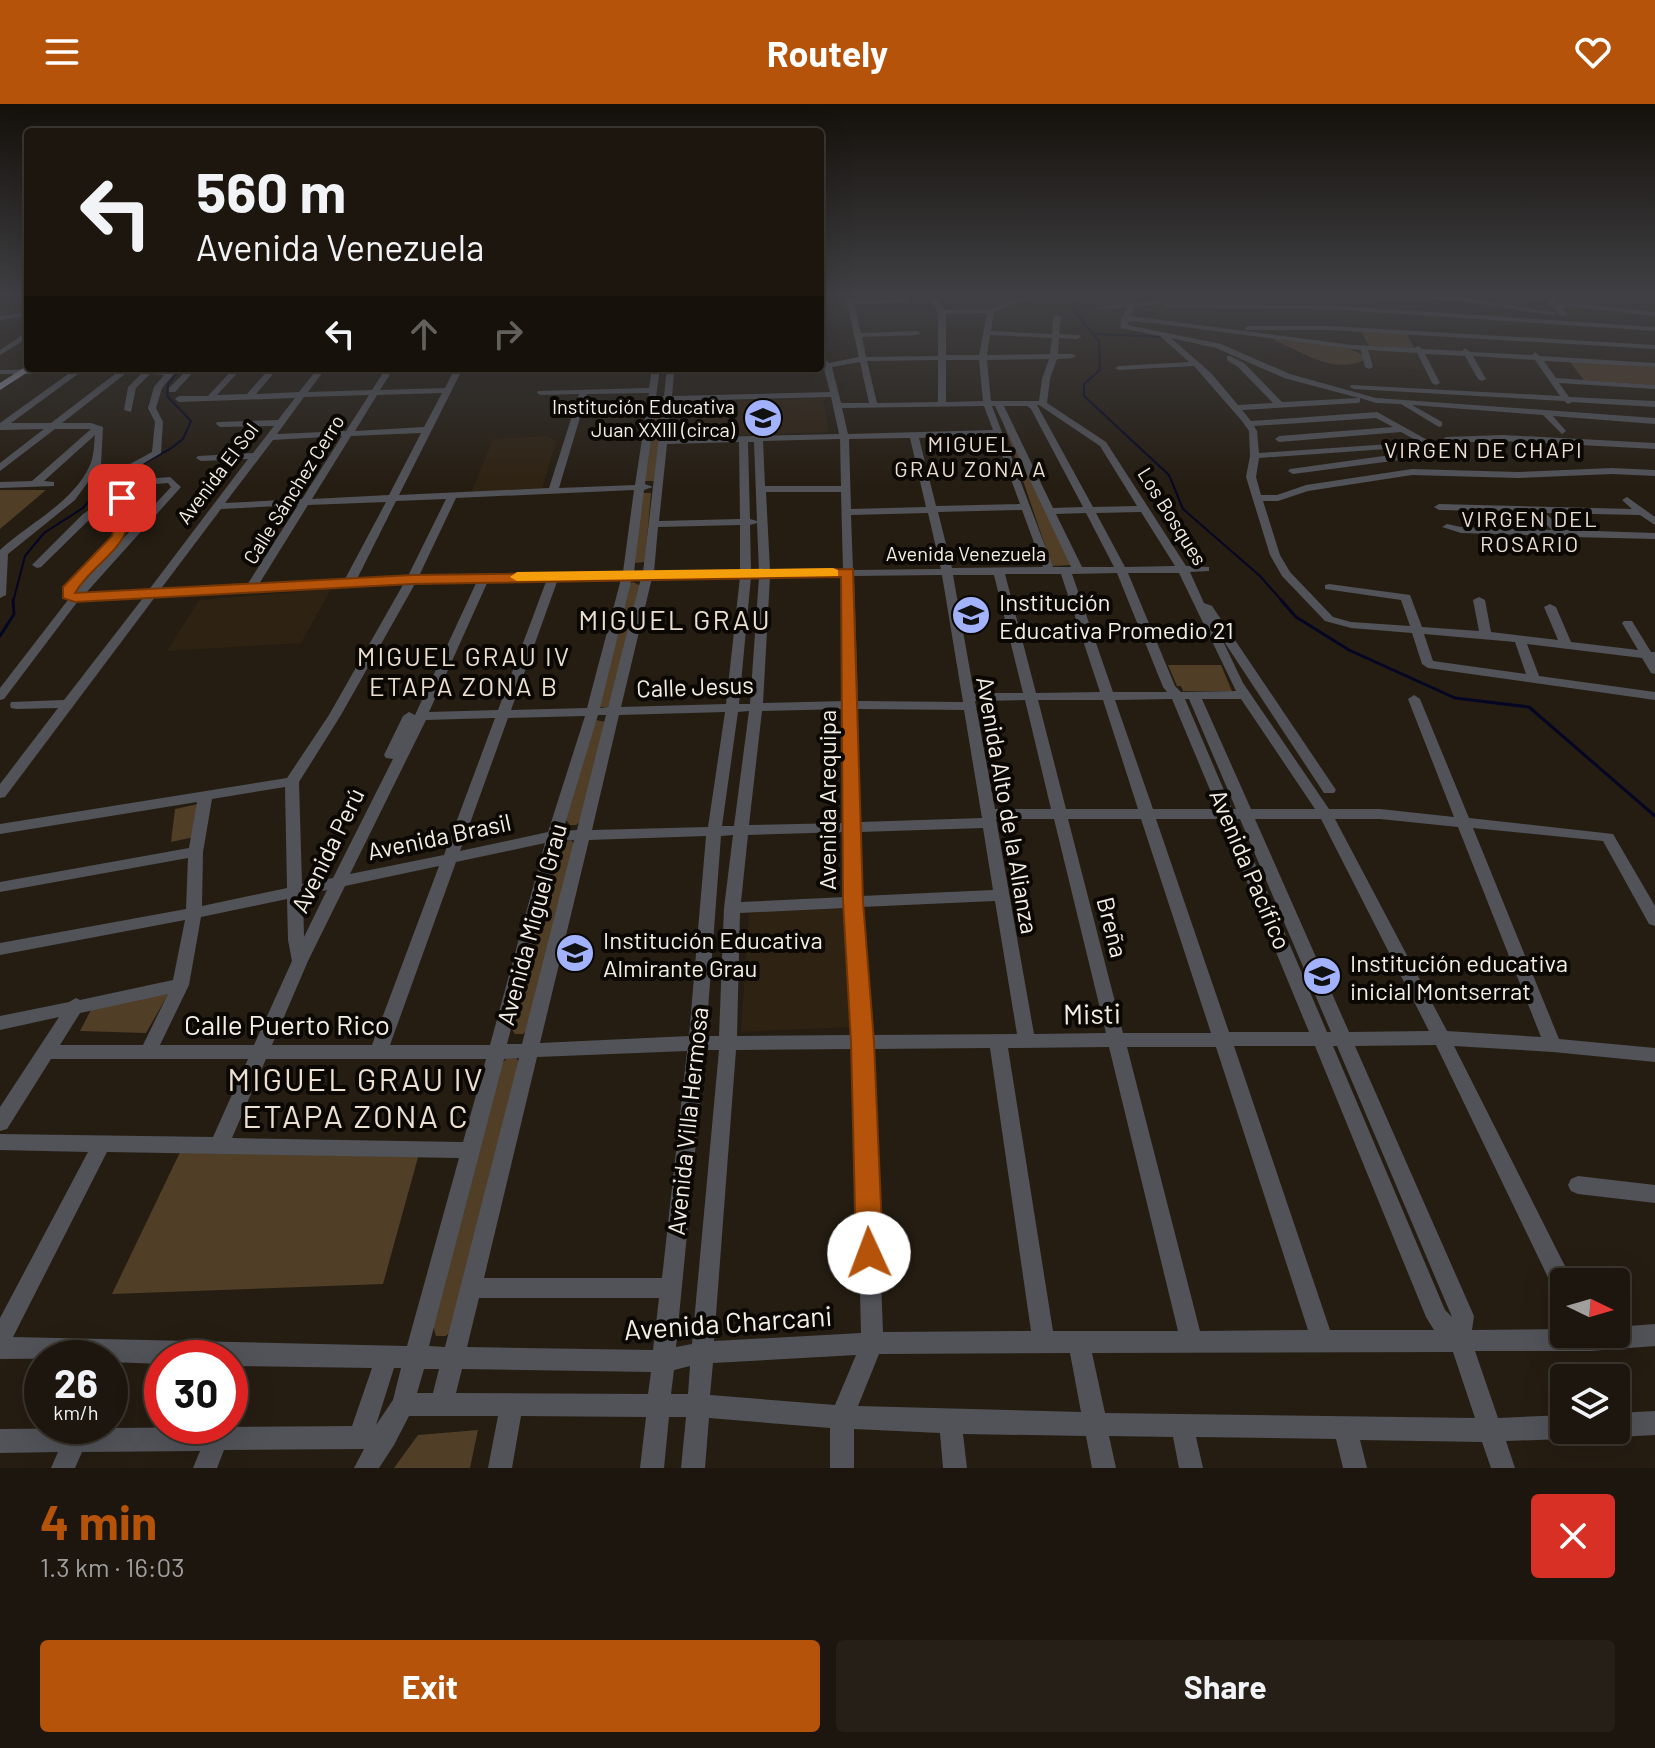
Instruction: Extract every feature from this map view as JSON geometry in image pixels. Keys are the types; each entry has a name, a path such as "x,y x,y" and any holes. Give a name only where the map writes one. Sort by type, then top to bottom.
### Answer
{"main road":[{"path":"0,387 24,371"}],"street":[{"path":"863,359 874,406"},
{"path":"824,362 877,359"},
{"path":"942,359 942,404"},
{"path":"984,359 999,433 1049,570"},
{"path":"541,393 836,400 874,406 1043,404 1046,379 1053,359"},
{"path":"1190,359 1237,408 1253,431 1255,456 1251,477 1275,555 1286,574 1320,612 1338,623 1486,635 1651,656"},
{"path":"1230,359 1241,365 1281,406"},
{"path":"1247,359 1276,372 1364,398 1655,421"},
{"path":"1367,359 1369,367"},
{"path":"1423,359 1436,383"},
{"path":"1470,359 1482,379"},
{"path":"1538,359 1568,401"},
{"path":"1547,359 1655,365"},
{"name":"Avenida Arequipa","path":"824,362 844,436 852,705 853,901 863,1042 872,1343"},
{"path":"1119,368 1196,364"},
{"path":"0,372 24,370"},
{"path":"1,426 75,372"},
{"path":"0,468 122,372"},
{"path":"128,410 135,381 148,372"},
{"path":"37,565 87,516 110,485 133,466 156,453 159,422 152,408 158,387 172,372"},
{"path":"172,390 189,372"},
{"path":"210,398 234,372"},
{"path":"250,396 271,372"},
{"name":"Avenida El Sol","path":"0,794 319,372"},
{"name":"Calle Sánchez Cerro","path":"251,588 388,372"},
{"path":"349,583 457,372"},
{"name":"Avenida Miguel Grau","path":"366,1468 403,1404 554,836 593,710 628,574 656,372"},
{"name":"Avenida Miguel Grau","path":"442,1403 648,573 671,372"},
{"path":"1276,372 1359,388 1655,404"},
{"path":"1554,380 1655,387"},
{"path":"1618,384 1635,404"},
{"path":"131,390 158,387"},
{"path":"179,399 448,390"},
{"path":"553,491 584,392"},
{"path":"1237,408 1364,398"},
{"path":"1397,402 1439,424"},
{"path":"992,403 1051,511 1072,570 1107,696 1323,1341"},
{"name":"Avenida Pacífico","path":"1029,403 1035,408 1121,570 1169,687 1177,695 1237,814 1343,1039 1463,1316 1460,1340 1503,1468"},
{"name":"Los Bosques","path":"1043,404 1103,444 1183,571 1329,790"},
{"path":"1494,409 1504,423"},
{"path":"1546,413 1562,431"},
{"path":"1249,424 1377,415 1426,444"},
{"path":"1317,420 1354,449"},
{"path":"220,424 280,423"},
{"path":"1,426 96,427"},
{"path":"75,598 68,595 68,590 119,538 124,515 96,464 96,427"},
{"path":"35,484 96,427"},
{"path":"1279,439 1403,429"},
{"path":"269,437 427,430"},
{"path":"662,441 999,433"},
{"name":"Avenida Alto de la Alianza","path":"914,435 947,571 1027,1042"},
{"name":"Avenida Villa Hermosa","path":"693,1468 728,1043 732,908 756,706 765,574 758,438"},
{"path":"1255,456 1503,438 1655,446"},
{"name":"Avenida Villa Hermosa","path":"652,1468 697,1043 714,833 732,707 746,574 743,439"},
{"path":"1293,471 1400,457 1426,444"},
{"path":"1274,455 1302,480"},
{"path":"201,458 255,456"},
{"path":"0,595 2,556 19,538 72,498 96,464"},
{"path":"1258,498 1278,498 1306,488 1412,472 1655,473"},
{"path":"0,696 75,598 176,487 170,480 110,485"},
{"path":"0,485 51,484"},
{"path":"217,506 657,487"},
{"path":"761,489 845,489"},
{"path":"300,961 292,782 335,715 412,579 452,496"},
{"path":"1627,500 1655,522"},
{"path":"846,512 1024,507"},
{"path":"1439,507 1642,512"},
{"path":"1534,508 1573,544"},
{"path":"1051,511 1145,509"},
{"path":"653,524 763,522"},
{"path":"1447,527 1655,536"},
{"name":"Avenida Venezuela","path":"75,598 484,577 1205,569"},
{"name":"Breña","path":"999,571 1192,1342"},
{"path":"1183,571 1244,695 1326,815 1442,1038 1555,1268"},
{"path":"378,1052 554,576"},
{"name":"Avenida Perú","path":"218,1147 300,961 484,577"},
{"path":"1329,587 1406,597 1428,664 1655,696"},
{"path":"1479,600 1486,635"},
{"path":"1550,607 1566,645"},
{"path":"1628,623 1651,656 1655,670"},
{"path":"1520,640 1534,679"},
{"name":"Avenida Pacífico","path":"1194,695 1321,1039 1437,1317 1460,1340"},
{"name":"Calle Jesus","path":"415,716 852,705 1030,696 1244,695"},
{"path":"1414,699 1553,1045"},
{"path":"16,705 68,704"},
{"path":"0,829 292,782"},
{"path":"148,1052 181,985 194,913 196,852 205,797"},
{"name":"Avenida Brasil","path":"0,949 194,913 554,836 714,833 1060,814 1380,814 1608,837 1655,920"},
{"path":"0,887 196,852"},
{"path":"732,908 1001,895"},
{"path":"0,1023 181,985"},
{"path":"0,1123 76,1005"},
{"name":"Misti","path":"529,1051 697,1043 1442,1038 1655,1055"},
{"path":"998,1041 1044,1342"},
{"name":"Calle Puerto Rico","path":"45,1052 529,1051"},
{"path":"0,1142 470,1150"},
{"path":"0,1340 101,1145"},
{"path":"1578,1185 1655,1194"},
{"path":"470,1288 670,1288"},
{"name":"Avenida Charcani","path":"1630,1336 1655,1335"},
{"name":"Avenida Charcani","path":"0,1348 662,1361 701,1353 872,1343 1550,1338"},
{"path":"1079,1342 1104,1468"},
{"path":"842,1468 842,1417 872,1343"},
{"path":"360,1437 387,1357"},
{"path":"403,1404 698,1406 950,1422 1490,1430 1550,1428"},
{"path":"500,1468 512,1404"},
{"path":"950,1422 955,1468"},
{"path":"1630,1424 1655,1423"},
{"path":"1182,1426 1191,1468"},
{"path":"1345,1427 1355,1468"},
{"path":"248,1437 386,1437"},
{"path":"0,1441 24,1441"},
{"path":"63,1468 73,1444"},
{"path":"205,1468 214,1444"}],"shaded area":[{"path":"1315,359 1365,360 1340,365"},
{"path":"1370,359 1418,359 1423,370 1372,366"},
{"path":"1569,361 1655,367 1655,385 1584,380"},
{"name":"Institución Educativa Juan XXIII (circa)","path":"823,398 829,432 697,437 700,403"},
{"path":"655,404 663,404 654,481 645,481"},
{"path":"998,407 1072,565 1052,566"},
{"path":"547,436 556,441 542,489 472,491 493,439"},
{"path":"0,490 46,490 0,529"},
{"path":"642,493 651,493 645,562 635,563"},
{"path":"633,582 641,586 608,707 600,707 628,585"},
{"path":"331,589 301,643 167,651 199,600"},
{"path":"1168,665 1221,665 1232,691 1183,691 1181,686 1177,686"},
{"path":"596,720 606,722 582,820 570,825 566,820"},
{"path":"203,803 199,836 171,842 175,809"},
{"path":"571,840 574,844 528,1029 523,1034 515,1034 511,1028 558,845"},
{"path":"846,909 853,1027 741,1032 749,911"},
{"path":"170,991 146,1033 80,1031 93,1006"},
{"path":"516,1057 520,1065 454,1328 446,1336 436,1336 433,1326 501,1064 507,1058"},
{"path":"182,1148 420,1150 383,1284 112,1294"},
{"path":"478,1430 470,1468 394,1468 418,1435"}],"waterway":[{"path":"1100,359 1100,370 1084,384 1084,396 1169,475 1183,509 1260,576 1283,602"},
{"path":"13,602 25,556 44,533 83,508 100,487 183,439 191,421 167,396 168,384 178,372"},
{"path":"1281,600 1296,617 1349,650 1455,698 1529,707 1655,816"},
{"path":"0,636 14,614 13,602"}],"slow traffic":[{"path":"517,577 833,573"}],"place":[{"name":"Institución Educativa Juan XXIII (circa)","path":"763,418"},
{"name":"Institución Educativa Promedio 21","path":"971,615"},
{"name":"Institución Educativa Almirante Grau","path":"575,953"},
{"name":"Institución educativa inicial Montserrat","path":"1322,976"}],"district":[{"name":"VIRGEN DE CHAPI","path":"1484,449"},
{"name":"MIGUEL GRAU ZONA A","path":"971,456"},
{"name":"VIRGEN DEL ROSARIO","path":"1530,530"},
{"name":"MIGUEL GRAU","path":"675,619"},
{"name":"MIGUEL GRAU IV ETAPA ZONA B","path":"464,670"},
{"name":"MIGUEL GRAU IV ETAPA ZONA C","path":"356,1096"}],"route":[{"path":"122,498 124,515 119,538 68,590 68,595 75,598 412,579 848,572 853,901 863,1042 869,1253"}]}
